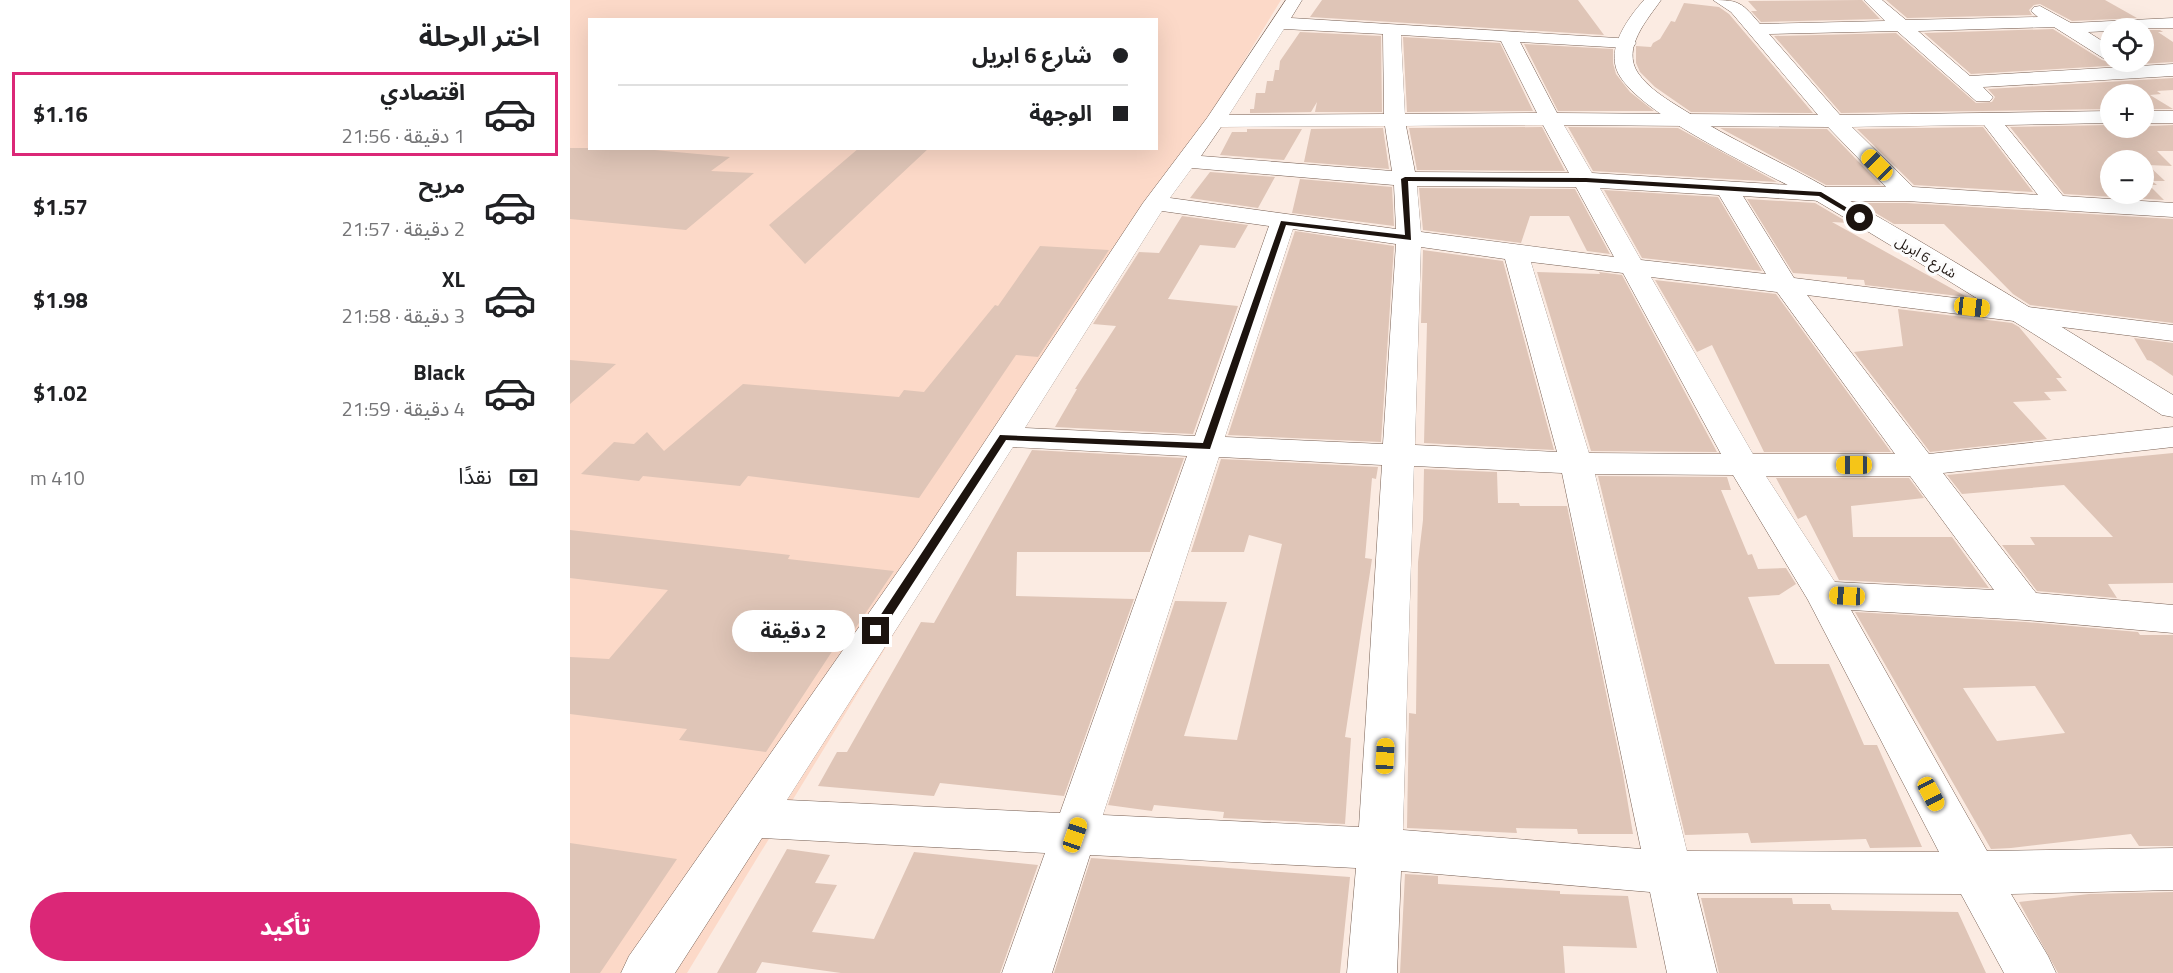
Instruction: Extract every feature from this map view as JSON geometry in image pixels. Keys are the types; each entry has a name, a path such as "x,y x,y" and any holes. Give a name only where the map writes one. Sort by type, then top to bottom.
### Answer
{"street":[{"path":"646,973 927,556 1155,203 1215,121 1294,0"},
{"name":"شارع 6 ابريل","path":"1653,0 1640,14 1627,43 1626,69 1648,95 1684,119 1821,194 2019,312 2173,408"},
{"path":"1721,0 1737,8 1834,121 1906,194"},
{"path":"1872,0 1966,82 1996,118 2056,204"},
{"path":"2021,0 2100,48"},
{"path":"2156,8 2173,16"},
{"path":"1278,23 1627,43"},
{"path":"1755,29 2173,23"},
{"path":"1372,973 1400,455 1409,238 1405,179 1395,121 1392,30"},
{"path":"1508,37 1550,119 1743,465 1824,595 1974,873 2031,973"},
{"path":"1966,82 2100,70"},
{"path":"2148,72 2169,78"},
{"path":"1215,121 1550,119 1834,121 2100,117"},
{"path":"2154,117 2173,117"},
{"path":"1184,161 1405,179 1586,180 1821,194 1906,194 2173,210"},
{"path":"1726,188 1785,284 2025,606"},
{"path":"1155,203 1516,253 2019,312 2173,333"},
{"path":"1027,973 1283,222"},
{"path":"1516,253 1575,463 1692,973"},
{"path":"1003,437 1575,463 1743,465 1920,465 2173,437"},
{"path":"1824,595 2025,606 2173,619"},
{"path":"750,818 1380,849 1670,872 1974,873 2173,869"}],"shaded area":[{"path":"570,0 1281,0 687,973 570,973"}],"building":[{"path":"1322,0 1578,0 1604,35 1310,17"},
{"path":"1862,0 1880,19 1761,22 1751,11 1757,11 1748,1"},
{"path":"1886,0 2105,0 2137,18 2072,21 2040,4 2034,5 2029,10 2032,15 1907,18"},
{"path":"1684,3 1719,7 1729,14 1813,113 1691,112 1655,87 1640,72 1636,63 1636,46 1651,47 1660,39 1671,21 1675,22"},
{"path":"2053,29 2100,59 2100,66 1971,74 1924,33"},
{"path":"2154,30 2160,30 2163,32 2158,32 2173,42 2173,62 2154,63"},
{"path":"1300,32 1381,36 1382,112 1315,112 1317,102 1311,112 1250,113 1250,109 1254,109 1256,93 1265,93 1267,81 1273,81 1275,70 1279,70 1280,61"},
{"path":"1896,33 1976,103 1992,102 1995,97 1988,89 2173,78 2173,90 2157,91 2161,94 2154,95 2154,84 2100,84 2100,109 1841,113 1774,36"},
{"path":"1403,37 1500,43 1533,111 1407,112"},
{"path":"1524,44 1613,49 1616,74 1630,92 1654,111 1558,111"},
{"path":"2154,97 2173,109 2154,109"},
{"path":"2100,125 2100,138 2154,138 2154,126 2173,125 2173,151 2157,151 2172,166 2154,165 2154,150 2100,150 2100,196 2064,194 2010,127"},
{"path":"1542,127 1565,171 1417,170 1409,128"},
{"path":"1568,127 1678,128 1777,182 1593,171"},
{"path":"1983,127 2033,192 1914,185 1857,129"},
{"path":"1383,128 1389,169 1304,162 1311,129"},
{"path":"1720,128 1827,129 1881,185 1826,185"},
{"path":"1247,129 1302,129 1284,160 1220,155 1232,132 1247,132"},
{"path":"570,148 655,150 730,157 711,171 754,173 686,230 570,219"},
{"path":"857,150 927,150 805,264 769,225"},
{"path":"2154,171 2165,181 2154,181"},
{"path":"1210,172 1275,177 1258,208 1190,198"},
{"path":"1300,179 1392,187 1394,226 1292,213"},
{"path":"1419,188 1575,189 1610,254 1587,251 1569,216 1530,216 1521,243 1423,230"},
{"path":"1604,190 1718,197 1762,271 1642,258"},
{"path":"2154,190 2164,200 2154,199"},
{"path":"1747,199 1815,203 1849,223 1832,222 1967,297 1865,285 1864,280 1847,279 1847,277 1793,273"},
{"path":"1859,203 1906,203 2173,219 2173,323 2030,305 2013,294 1944,224 1894,224"},
{"path":"1182,216 1248,225 1235,248 1200,245 1168,299 1238,306 1193,434 1055,427 1077,389 1075,389 1116,326 1093,324 1139,252 1159,253"},
{"path":"1295,231 1394,246 1381,442 1228,435"},
{"path":"1040,246 1109,250 1038,357 1016,355 919,498 748,476 740,486 643,476 639,481 581,474 614,442 634,444 647,432 664,451 743,384 899,397 904,390 924,392 995,305 998,306"},
{"path":"1423,250 1503,261 1554,450 1424,443 1427,323 1421,323"},
{"path":"1537,272 1600,274 1599,272 1622,275 1717,452 1591,451"},
{"path":"1655,280 1776,294 1891,452 1764,452 1712,345 1697,352"},
{"path":"1898,309 2012,323 2019,327 2062,378 2056,378 2067,391 2044,392 2051,400 2013,402 2047,439 1930,452 1854,352 1903,346"},
{"path":"2134,338 2173,343 2173,376 2147,360"},
{"path":"570,360 616,364 570,404"},
{"path":"1032,450 1184,458 1150,552 1017,552 1016,596 1134,599 1064,796 940,783 934,796 818,786 837,752 847,752 921,622 934,623"},
{"path":"2173,453 2173,583 2108,584 2117,598 2037,591 2002,545 2035,545 2030,537 2113,537 2064,485 1962,494 1947,475"},
{"path":"1221,459 1378,467 1376,479 1372,478 1365,558 1372,559 1345,737 1351,738 1345,824 1223,818 1224,812 1154,805 1152,811 1108,805 1175,601 1227,602 1184,736 1237,740 1282,544 1249,535 1244,552 1191,552"},
{"path":"1424,469 1497,472 1498,503 1519,503 1520,506 1567,506 1623,774 1633,834 1578,834 1577,829 1516,828 1517,833 1407,828 1409,713 1416,714 1418,562 1423,520"},
{"path":"1598,476 1727,477 1731,490 1721,490 1748,555 1752,554 1758,569 1786,568 1796,584 1779,595 1748,597 1775,664 1829,664 1864,745 1877,745 1922,847 1870,848 1866,839 1751,843 1748,833 1685,835"},
{"path":"1776,478 1909,478 1924,498 1851,506 1853,537 1952,537 1989,588 1839,580 1806,515 1798,519"},
{"path":"570,530 790,555 788,559 894,571 840,651 833,650 766,752 679,740 687,729 570,714 570,657 609,659 668,590 570,578"},
{"path":"1855,612 2025,622 2138,632 2140,635 2173,635 2173,846 2139,846 2131,834 1991,849","holes":["2035,686 2065,733 1997,741 1963,688"]},
{"path":"570,843 677,859 600,973 570,973"},
{"path":"787,849 830,855 815,883 837,885 812,932 874,939 914,852 1038,865 1000,973 841,973 762,962 756,973 717,973"},
{"path":"1091,858 1350,877 1340,973 1054,973"},
{"path":"1405,874 1438,876 1438,884 1560,891 1560,894 1628,896 1637,948 1563,946 1565,973 1400,973"},
{"path":"2173,892 2173,973 2058,973 2019,902 2089,894"},
{"path":"1701,898 1792,898 1793,904 1830,904 1832,910 1958,912 1986,973 1719,973"}],"route":[{"path":"876,631 1003,437 1206,446 1283,222 1409,238 1405,179 1586,180 1821,194 1860,218"}]}
